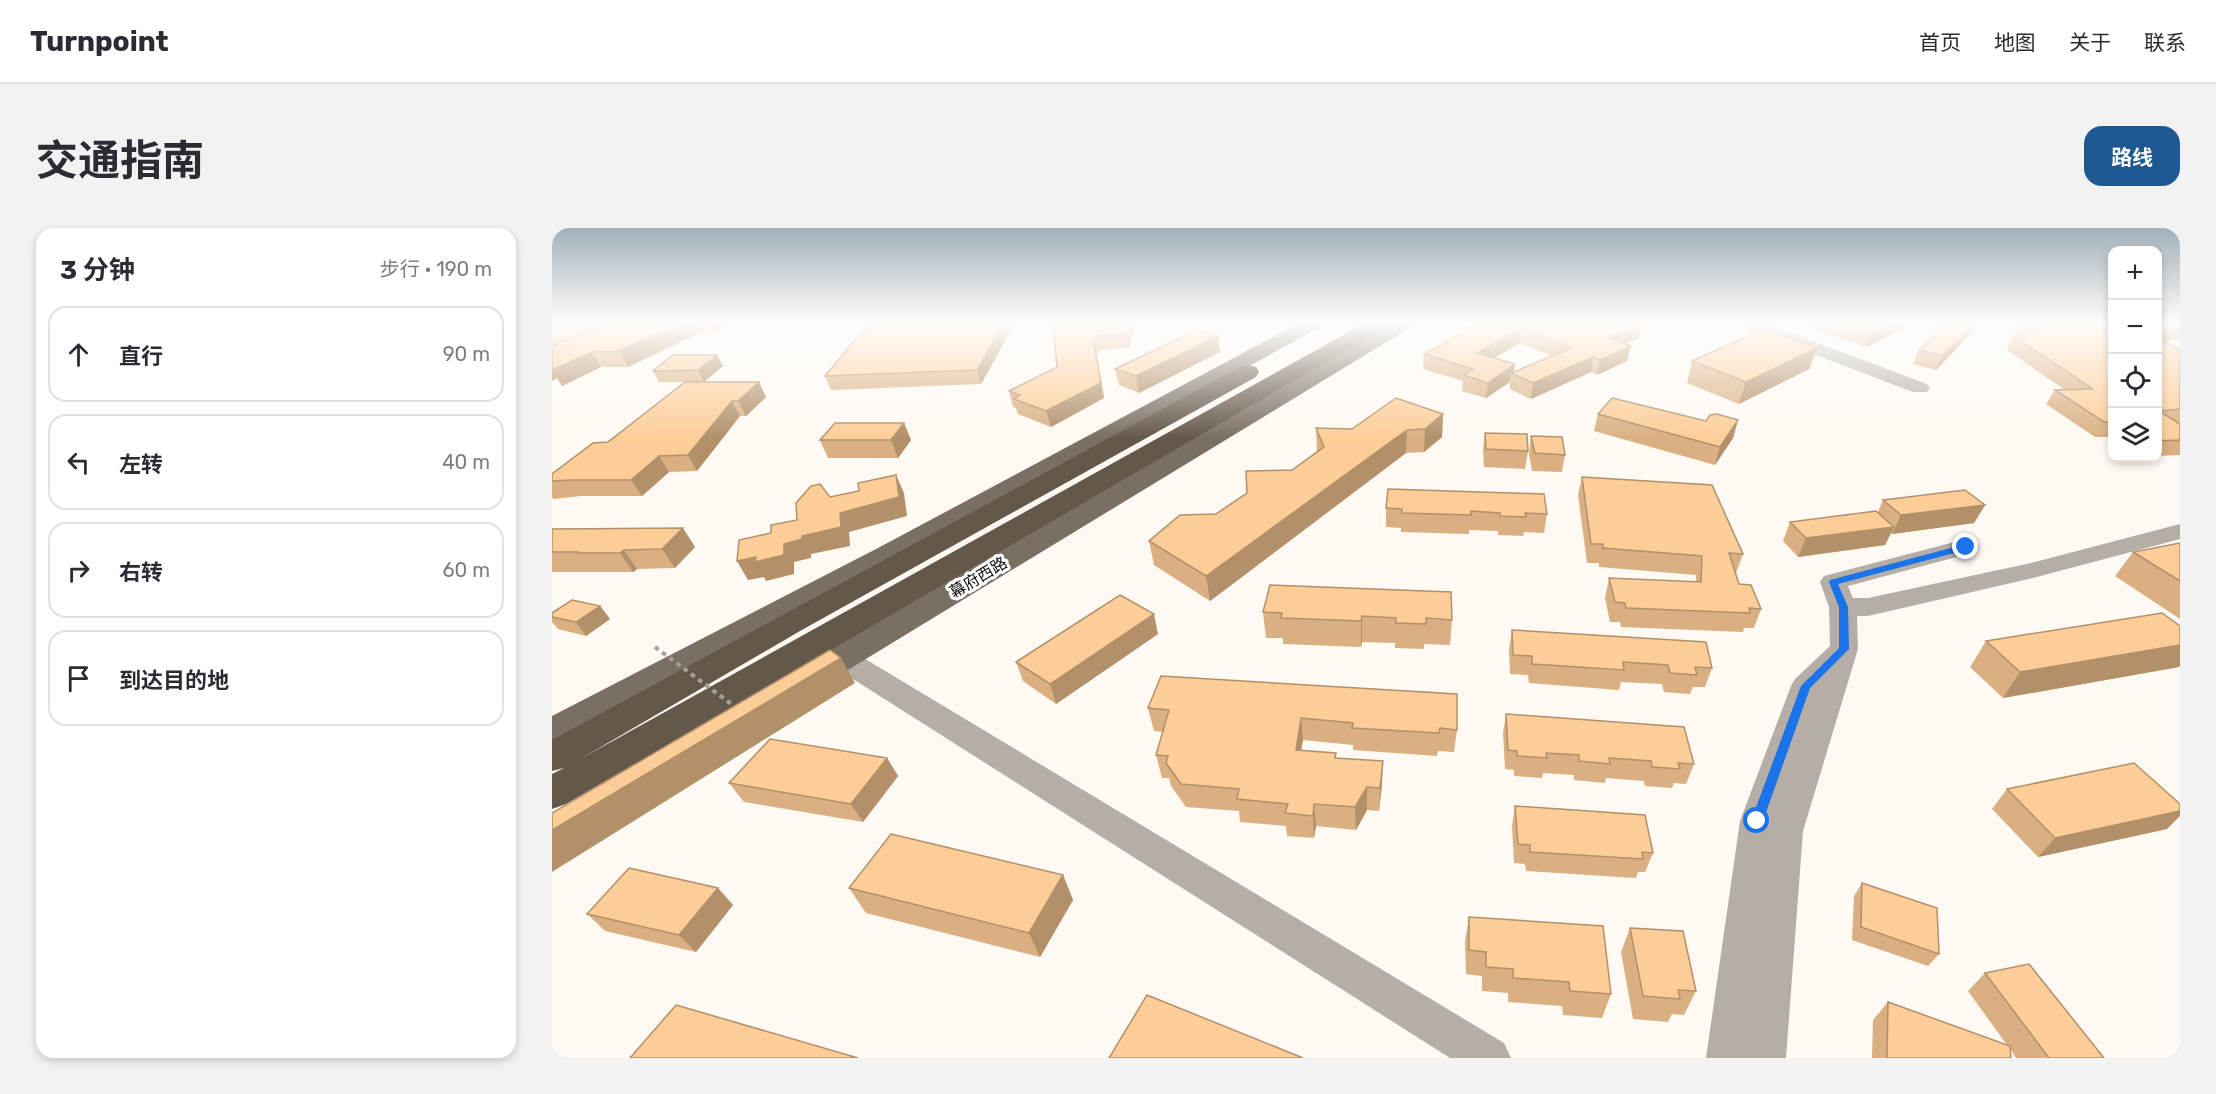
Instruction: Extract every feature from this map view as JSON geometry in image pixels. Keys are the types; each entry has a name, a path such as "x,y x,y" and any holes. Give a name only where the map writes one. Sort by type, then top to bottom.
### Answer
{"highway":[{"path":"552,757 1269,362"},
{"name":"幕府西路","path":"552,793 829,651 1314,362"}],"main road":[{"path":"552,732 888,554 1242,362"},
{"name":"幕府西路","path":"772,700 829,651 1336,362"}],"street":[{"path":"1851,362 1920,388"},
{"path":"1843,607 1868,607 2033,570 2180,531"},
{"path":"1764,1058 1785,831 1844,649 1843,607 1833,582 1966,547"},
{"path":"1728,1058 1757,821 1806,686 1844,649"},
{"path":"829,651 1489,1058"}],"path":[{"path":"654,647 745,714"}],"building":[{"path":"552,362 570,362 552,370"},
{"path":"665,362 708,362 698,370 653,371"},
{"path":"837,362 982,362 977,370 825,376"},
{"path":"1056,362 1097,362 1101,383 1046,411 1014,399 1020,395 1009,391 1057,367"},
{"path":"1130,362 1165,362 1136,376 1115,369"},
{"path":"1449,362 1507,362 1515,364 1488,383 1464,375 1473,369"},
{"path":"1538,362 1582,362 1533,383 1511,373"},
{"path":"1694,362 1788,362 1746,382"},
{"path":"2052,362 2108,362 2108,422 2104,422 2055,390 2093,389"},
{"path":"2162,362 2180,362 2180,409 2162,411"},
{"path":"685,382 759,382 738,401 732,401 688,455 659,456 631,480 552,481 552,474 593,443 608,442"},
{"path":"1396,398 1443,414 1425,429 1407,430 1206,576 1149,541 1180,515 1216,514 1247,493 1246,471 1292,470 1324,447 1316,428 1352,429"},
{"path":"1612,398 1706,421 1710,415 1717,414 1738,420 1720,447 1598,414"},
{"path":"2162,413 2180,424 2180,440 2162,441"},
{"path":"835,423 904,423 891,440 820,440"},
{"path":"1485,433 1527,434 1528,451 1486,449"},
{"path":"1531,436 1562,437 1565,455 1535,453"},
{"path":"896,475 899,497 840,513 841,527 802,536 802,539 784,544 784,555 755,562 756,557 737,561 739,540 771,533 771,525 797,520 796,503 811,486 820,484 830,497 859,491 858,483"},
{"path":"1582,477 1712,485 1743,554 1729,553 1739,584 1751,585 1761,609 1749,608 1750,613 1626,608 1625,603 1615,602 1609,578 1701,582 1702,556 1603,548 1603,544 1591,544"},
{"path":"1388,489 1544,494 1547,514 1525,513 1526,517 1500,516 1500,513 1471,511 1471,515 1402,513 1402,509 1386,508"},
{"path":"1965,490 1985,505 1901,515 1883,500"},
{"path":"1876,511 1894,527 1806,538 1790,522"},
{"path":"683,528 662,549 624,550 620,553 552,552 552,529"},
{"path":"2180,543 2180,581 2133,552"},
{"path":"1270,585 1451,592 1452,620 1426,618 1426,624 1396,623 1396,618 1362,616 1361,621 1281,618 1282,613 1263,612"},
{"path":"1120,595 1154,614 1050,684 1016,662"},
{"path":"572,600 600,606 576,622 552,617 552,613"},
{"path":"2162,613 2180,626 2180,645 2020,672 1986,641"},
{"path":"1512,630 1706,642 1712,668 1695,667 1697,675 1670,673 1668,665 1623,662 1624,670 1532,664 1532,656 1513,655"},
{"path":"830,650 841,658 552,830 552,813"},
{"path":"1161,676 1457,694 1457,730 1440,728 1439,733 1352,728 1353,723 1301,718 1296,750 1336,753 1335,758 1383,761 1380,788 1367,787 1355,807 1314,804 1313,816 1285,813 1288,804 1237,799 1239,789 1181,784 1166,763 1168,756 1156,755 1169,710 1148,708"},
{"path":"1506,714 1684,727 1694,764 1678,763 1680,769 1652,767 1651,761 1609,758 1610,764 1579,761 1579,755 1546,753 1547,758 1517,756 1517,751 1508,750"},
{"path":"770,739 887,758 851,804 729,783"},
{"path":"2134,763 2180,804 2180,811 2055,838 2007,789"},
{"path":"1515,806 1645,815 1653,853 1642,852 1643,859 1530,852 1530,845 1518,844"},
{"path":"891,834 1063,875 1029,933 849,888"},
{"path":"629,868 718,888 679,935 587,914"},
{"path":"1862,883 1937,908 1939,954 1861,927"},
{"path":"1469,917 1603,926 1611,994 1570,991 1569,982 1513,978 1513,969 1486,967 1486,952 1469,950"},
{"path":"1630,928 1683,931 1696,991 1678,990 1680,999 1643,996"},
{"path":"2029,964 2104,1058 2049,1058 1985,973"},
{"path":"1147,995 1303,1058 1109,1058"},
{"path":"1888,1002 2010,1046 2011,1058 1887,1058"},
{"path":"676,1005 858,1058 630,1058"}],"route":[{"path":"1757,821 1806,686 1844,649 1843,607 1833,582 1966,547"}]}
